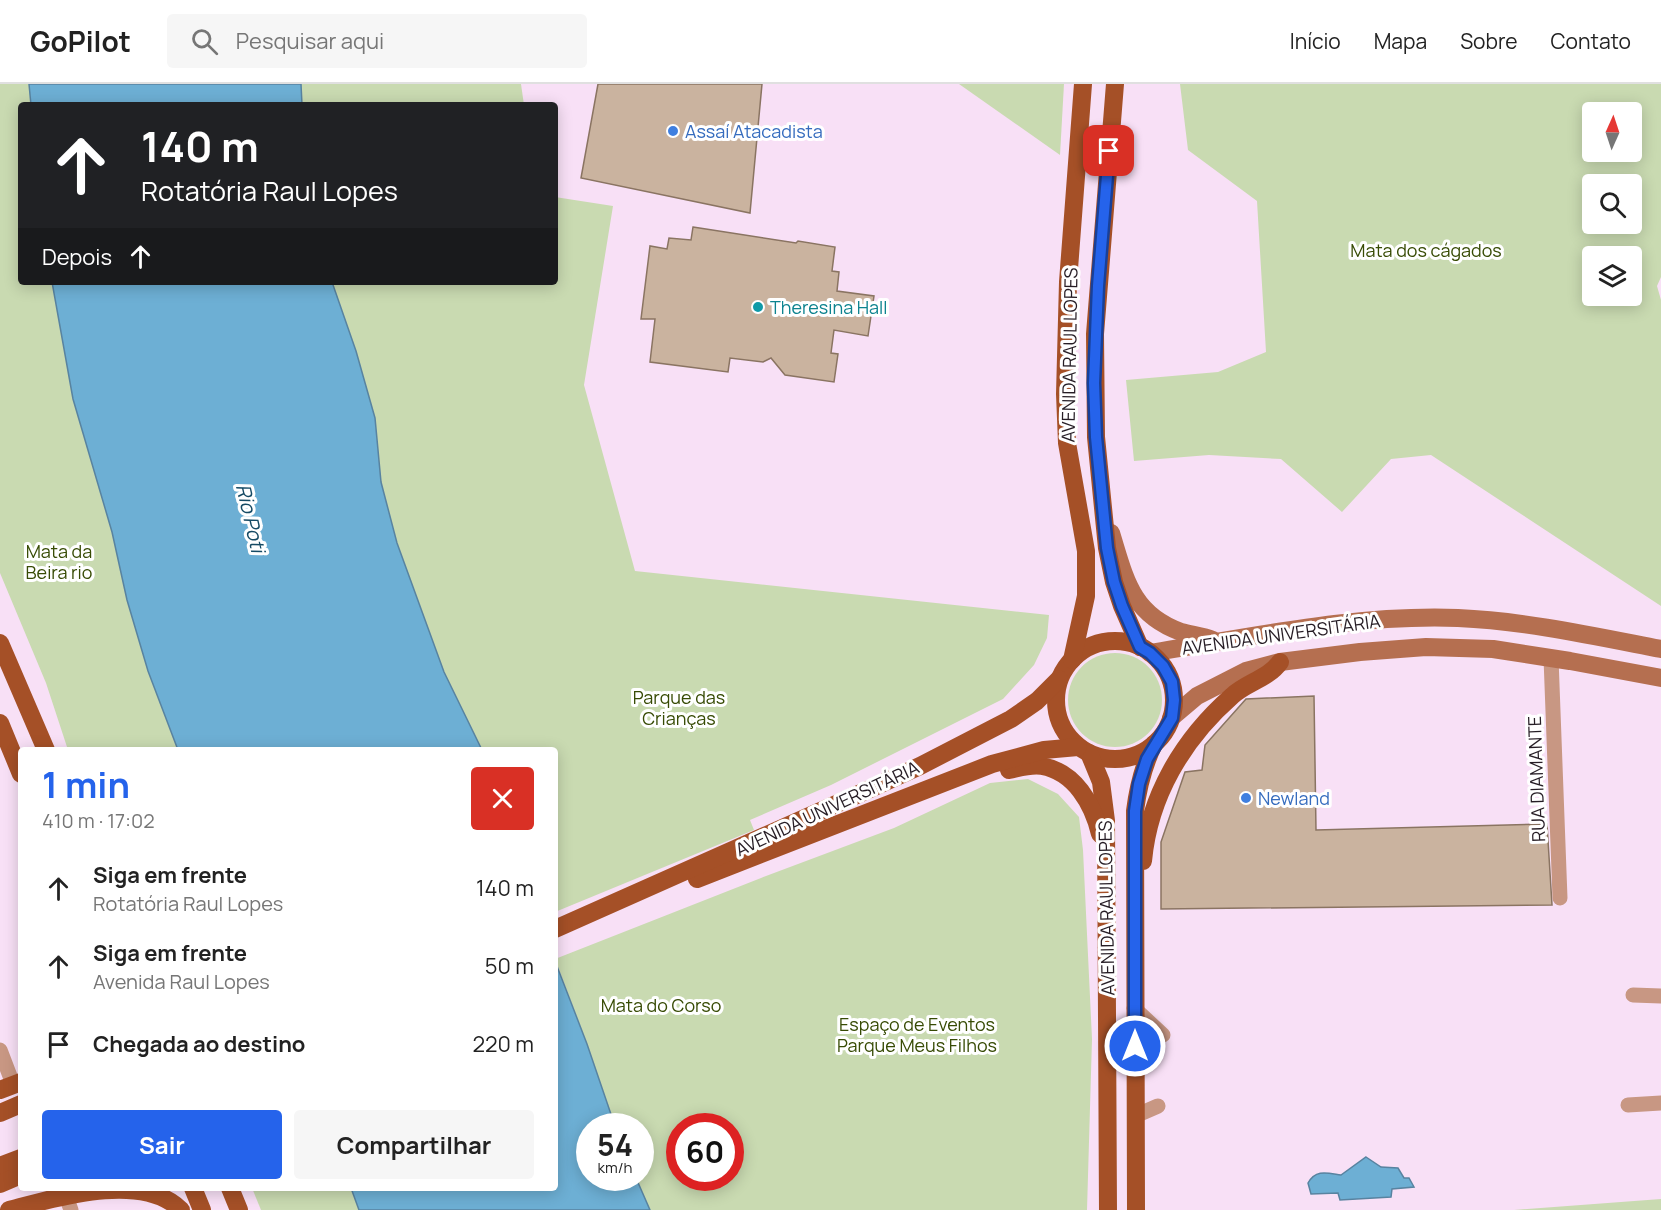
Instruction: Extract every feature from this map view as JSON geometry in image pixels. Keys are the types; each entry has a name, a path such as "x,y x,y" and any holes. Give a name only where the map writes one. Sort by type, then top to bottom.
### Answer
{"main road":[{"name":"AVENIDA RAUL LOPES","path":"1072,660 1086,596 1086,551 1067,443 1065,394 1068,282 1083,84"},
{"name":"AVENIDA RAUL LOPES","path":"1115,84 1095,334 1096,437 1107,548 1114,582 1122,606 1145,650"},
{"path":"1105,515 1125,577 1139,604 1166,625 1218,641"},
{"name":"AVENIDA UNIVERSITÁRIA","path":"1145,650 1370,621 1455,618 1484,619 1580,633 1661,649"},
{"path":"1120,641 1145,650 1163,666 1172,682 1174,700 1172,718 1165,732 1155,744 1142,753 1128,758 1113,759 1083,750 1067,735 1059,721 1056,691 1059,680 1072,660 1081,652 1100,643 1120,641"},
{"path":"0,643 45,747"},
{"path":"1591,665 1588,661 1588,653 1592,646 1596,645 1661,657"},
{"name":"AVENIDA UNIVERSITÁRIA","path":"1172,718 1197,696 1246,671 1280,662 1360,652 1426,647 1493,649 1661,678"},
{"path":"1134,922 1144,851 1153,813 1169,772 1189,742 1215,711 1234,694 1270,673 1280,662"},
{"name":"AVENIDA UNIVERSITÁRIA","path":"685,878 1001,724 1037,701 1059,680"},
{"path":"0,723 18,767"},
{"name":"AVENIDA RAUL LOPES","path":"1136,1203 1135,811 1139,784 1147,759 1155,744"},
{"name":"AVENIDA UNIVERSITÁRIA","path":"685,878 992,764 1044,750 1083,750"},
{"name":"AVENIDA RAUL LOPES","path":"1083,750 1101,782 1106,812 1108,1203"},
{"path":"946,783 958,784 973,781 1027,766 1041,766 1059,772 1083,792 1098,827 1108,870"},
{"path":"558,928 685,878"},
{"path":"558,940 685,878"},
{"path":"0,1113 18,1105"},
{"path":"0,1166 18,1159"},
{"path":"0,1184 18,1176"},
{"path":"9,1210 68,1203 99,1191"},
{"path":"135,1191 152,1194 175,1204 181,1210"},
{"path":"194,1191 202,1210"},
{"path":"231,1191 239,1210"},
{"path":"1108,1203 1136,1203"}],"street":[{"name":"RUA DIAMANTE","path":"1551,658 1560,898"},
{"path":"1633,995 1661,996"},
{"path":"1134,1008 1162,1035"},
{"path":"0,1050 11,1085"},
{"path":"1628,1104 1661,1103"},
{"path":"1135,1116 1158,1106"}],"green space":[{"name":"Mata da Beira rio","path":"0,84 29,84 31,102 18,102 18,285 53,285 73,399 112,532 148,671 177,747 67,747 46,683 0,573"},
{"path":"301,84 521,84 524,102 302,102"},
{"path":"959,84 1064,84 1060,155"},
{"name":"Mata dos cágados","path":"1180,84 1661,84 1661,277 1657,286 1661,300 1661,606 1431,455 1391,459 1342,512 1281,459 1209,455 1134,461 1126,380 1218,372 1266,352 1257,201 1188,150"},
{"name":"Parque das Crianças","path":"558,197 613,206 584,385 635,571 1049,615 1047,638 1034,665 1003,699 831,785 750,820 754,830 558,911 558,747 481,747 444,672 397,543 381,482 375,418 333,285 558,285"},
{"path":"1115,653 1133,657 1148,667 1158,682 1162,700 1158,718 1148,733 1133,743 1115,747 1097,743 1082,733 1072,718 1068,700 1072,682 1082,667 1097,657"},
{"name":"Espaço de Eventos Parque Meus Filhos","path":"1028,779 1058,794 1079,817 1083,850 1092,1039 1087,1210 650,1210 642,1191 654,1191 654,1113 611,1113 558,967 558,958 894,828 990,783"},
{"path":"253,1191 352,1191 359,1210 261,1210"},
{"path":"1661,1199 1661,1210 1514,1210"}],"water":[{"path":"29,84 301,84 302,102 31,102"},
{"name":"Rio Poti","path":"53,285 333,285 356,351 375,418 381,482 397,543 444,672 481,747 177,747 148,671 127,600 112,532 73,399"},
{"path":"558,969 611,1113 576,1113 576,1191 642,1191 650,1210 359,1210 352,1191 558,1191"},
{"path":"1366,1157 1381,1167 1398,1168 1404,1178 1409,1178 1414,1187 1392,1189 1391,1197 1340,1200 1338,1193 1311,1194 1308,1183 1315,1176 1322,1173 1341,1175"}],"building":[{"name":"Assaí Atacadista","path":"598,84 762,84 750,213 581,178"},
{"name":"Theresina Hall","path":"693,227 835,247 832,271 839,272 837,291 874,296 868,336 834,330 831,353 838,354 834,382 785,375 771,358 763,362 730,358 728,372 650,362 655,319 641,319 650,246 667,249 669,238 691,240"},
{"name":"Newland","path":"1314,696 1316,830 1547,824 1552,905 1161,909 1161,842 1185,772 1202,770 1205,745 1246,699"}],"place":[{"name":"Assaí Atacadista","path":"673,131"},
{"name":"Theresina Hall","path":"758,307"},
{"name":"Newland","path":"1246,798"}],"route":[{"path":"1109,151 1098,286 1094,383 1096,437 1107,548 1122,606 1140,647 1163,666 1172,682 1174,700 1172,718 1147,759 1139,784 1135,811 1135,1046"}],"park label":[{"name":"Mata do Corso","path":"661,1005"}]}
